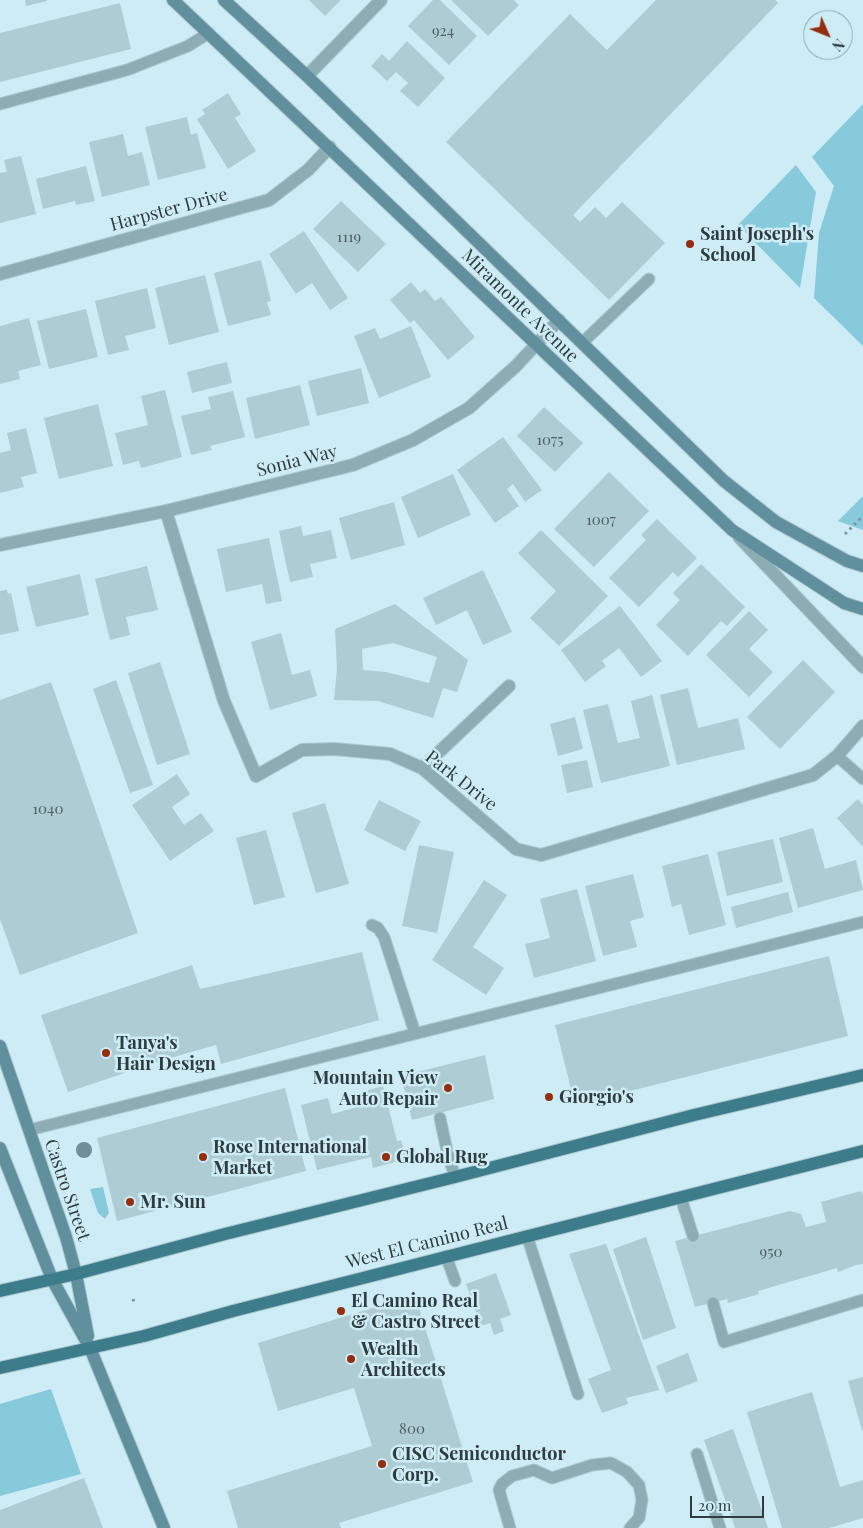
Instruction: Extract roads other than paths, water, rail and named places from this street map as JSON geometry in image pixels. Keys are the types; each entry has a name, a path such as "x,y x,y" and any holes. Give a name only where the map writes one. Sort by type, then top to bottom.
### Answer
{"main road":[{"name":"Miramonte Avenue","path":"173,0 732,530 844,603 863,609"},
{"name":"Miramonte Avenue","path":"224,0 307,76 724,481 776,522 847,561 863,566"},
{"name":"Castro Street","path":"0,1046 60,1219 76,1274 90,1348"},
{"path":"0,1291 76,1274 225,1234 694,1115 863,1075"},
{"name":"Castro Street","path":"0,1148 52,1279 90,1348 164,1528"},
{"name":"West El Camino Real","path":"0,1368 144,1336 446,1256 863,1151"}],"street":[{"path":"307,76 381,0"},
{"name":"Harpster Drive","path":"0,274 269,200 308,170 330,148"},
{"name":"Sonia Way","path":"0,545 166,511 353,465 413,440 468,408 516,366 559,320"},
{"name":"Park Drive","path":"166,511 224,700 256,776 302,750 334,749 390,754 422,768 516,849 541,855 813,775 837,756 863,726"},
{"path":"732,530 863,667"},
{"path":"422,768 509,686"}],"lane":[{"path":"0,104 127,70 188,46 209,33"},
{"path":"582,343 649,279"},
{"path":"837,756 863,780"},
{"path":"29,1130 863,922"},
{"path":"372,925 378,928 384,937 415,1034"},
{"path":"440,1118 455,1177"},
{"path":"681,1198 693,1236"},
{"path":"527,1236 578,1394"},
{"path":"446,1256 455,1281"},
{"path":"712,1303 724,1342 863,1300"},
{"path":"697,1454 720,1528"},
{"path":"510,1528 499,1490 502,1484 512,1476 534,1470 552,1478 592,1465 611,1463 627,1472 638,1485 642,1500 638,1518 630,1528"}],"place":[{"name":"Saint Joseph's School","path":"690,244"},
{"name":"Tanya's Hair Design","path":"106,1053"},
{"name":"Mountain View Auto Repair","path":"448,1088"},
{"name":"Giorgio's","path":"549,1097"},
{"name":"Rose International Market","path":"203,1157"},
{"name":"Global Rug","path":"386,1157"},
{"name":"Mr. Sun","path":"130,1202"},
{"name":"El Camino Real & Castro Street","path":"341,1311"},
{"name":"Wealth Architects","path":"351,1359"},
{"name":"CISC Semiconductor Corp.","path":"382,1464"}]}
